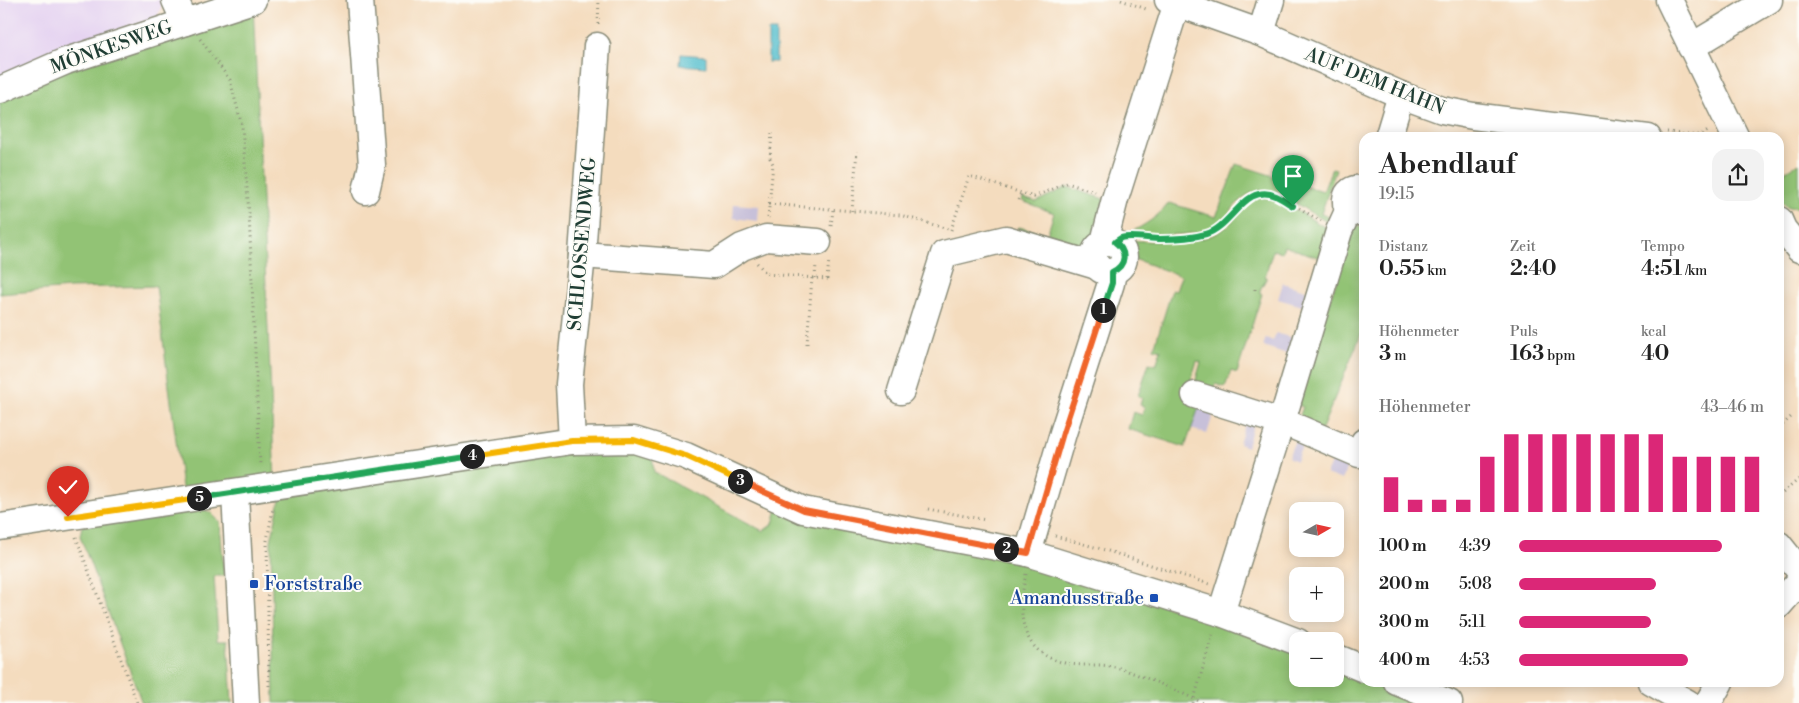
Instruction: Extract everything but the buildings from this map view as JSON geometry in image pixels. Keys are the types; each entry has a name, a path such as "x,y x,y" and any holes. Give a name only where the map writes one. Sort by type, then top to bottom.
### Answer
{"street":[{"name":"MÖNKESWEG","path":"0,90 180,11 253,0"},
{"path":"360,0 372,164 366,191"},
{"path":"1261,33 1272,0"},
{"path":"1669,0 1691,47 1724,132"},
{"path":"1691,47 1769,0"},
{"path":"1028,553 1063,433 1112,283 1107,255 1115,198 1172,2"},
{"name":"AUF DEM HAHN","path":"1172,2 1261,33 1401,95 1457,114 1634,132"},
{"name":"SCHLOSSENDWEG","path":"572,441 569,384 582,255 597,46"},
{"path":"1390,132 1401,95"},
{"path":"1221,613 1281,422 1354,210"},
{"path":"582,255 714,265 742,247 766,238 818,242"},
{"path":"901,391 944,254 1006,239 1107,255"},
{"path":"1195,395 1359,449"},
{"path":"0,527 572,441 634,440 686,456 804,510 1028,553 1221,613 1289,639"},
{"path":"234,493 246,703"},
{"path":"1784,551 1799,570"},
{"path":"1784,599 1799,582"},
{"path":"1344,661 1359,667"},
{"path":"1410,687 1449,703"},
{"path":"1660,687 1688,703"},
{"path":"1708,703 1717,687"}],"path":[{"path":"180,11 230,80 242,126 249,213 259,464 276,498 267,541 269,694"},
{"path":"772,133 770,158 773,164 769,204 900,215 968,235 971,247"},
{"path":"852,211 857,151"},
{"path":"951,230 968,176 1034,197 1067,183 1115,198"},
{"path":"1018,200 1021,193"},
{"path":"1107,255 1122,237 1160,239 1206,234 1215,230 1226,221 1246,200 1265,193 1354,210"},
{"path":"742,247 767,274 812,278 807,344"},
{"path":"1784,423 1792,416"},
{"path":"1784,492 1799,479"},
{"path":"68,517 137,703"},
{"path":"1052,535 1105,550 1215,586"},
{"path":"1028,553 1028,568 1023,586 1021,612 1023,626 1028,637 1036,647 1048,657 1064,663 1116,667 1204,703"},
{"path":"1192,703 1221,613"}],"shaded area":[{"path":"0,0 164,0 156,20 124,28 28,65 0,79"},
{"path":"734,204 759,206 758,221 733,218"},
{"path":"1283,283 1314,293 1309,308 1278,299"},
{"path":"1276,333 1298,340 1293,356 1263,346 1266,338 1273,341"},
{"path":"1199,407 1214,412 1207,434 1191,429"},
{"path":"1246,422 1253,425 1247,447 1239,444"},
{"path":"1297,436 1305,439 1296,461 1288,457"},
{"path":"1336,452 1351,458 1342,480 1326,474"}],"green space":[{"path":"253,4 275,481 183,495 156,286 70,288 0,294 0,94"},
{"path":"1799,163 1799,207 1787,206 1784,204 1784,172"},
{"path":"1236,164 1323,192 1332,168 1336,169 1321,214 1336,219 1333,225 1279,194 1257,191 1242,199 1221,223 1212,228 1192,233 1171,235 1129,233 1151,220 1169,203 1216,217"},
{"path":"1067,187 1104,199 1087,255 1016,235 1019,227 1047,235 1054,213 1022,201 1023,198 1036,202"},
{"path":"1258,197 1276,200 1332,232 1324,259 1284,246 1282,253 1273,250 1265,276 1267,277 1260,290 1262,294 1237,373 1231,371 1225,387 1215,384 1212,393 1194,387 1201,362 1197,361 1187,393 1199,407 1185,447 1128,429 1133,412 1142,415 1145,407 1140,405 1142,398 1138,396 1149,363 1156,365 1161,350 1154,348 1172,290 1176,291 1181,276 1134,259 1123,240 1186,241 1210,236 1225,228 1247,205"},
{"path":"1355,225 1359,226 1359,339 1321,431 1300,415 1303,407 1295,404"},
{"path":"596,447 652,453 654,472 763,531 773,524 777,509 1081,576 1289,650 1289,687 1344,687 1344,672 1359,678 1359,687 1379,687 1420,703 274,703 271,541 281,495"},
{"path":"199,507 211,513 220,522 224,576 214,576 218,640 228,640 232,703 142,703 80,536 82,526"}],"water":[{"path":"768,31 776,31 776,62 768,62"},
{"path":"681,54 706,56 706,67 680,65"}],"place":[{"name":"Forststraße","path":"254,584"},
{"name":"Amandusstraße","path":"1154,598"}],"route":[{"path":"68,517 572,441 634,440 686,456 804,510 1028,553 1063,433 1112,283 1112,272 1118,269 1124,258 1124,252 1115,242 1122,237 1160,239 1206,234 1215,230 1226,221 1246,200 1265,193 1275,195 1293,206"}]}
